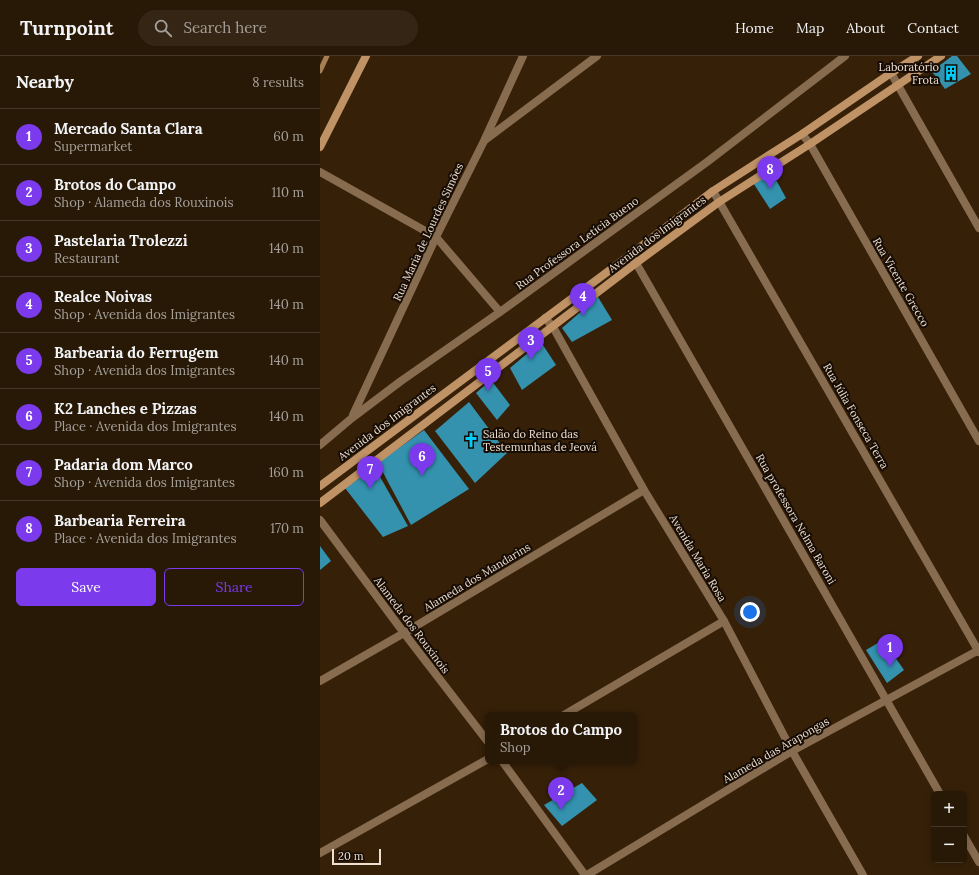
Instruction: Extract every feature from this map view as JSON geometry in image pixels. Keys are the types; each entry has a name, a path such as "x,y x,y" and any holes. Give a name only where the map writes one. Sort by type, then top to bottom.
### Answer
{"main road":[{"path":"320,147 366,56"},
{"name":"Avenida dos Imigrantes","path":"320,486 630,255 713,191 802,134 918,56"},
{"name":"Avenida dos Imigrantes","path":"320,503 636,263 719,202 810,144 941,56"}],"street":[{"name":"Rua Maria de Lourdes Simões","path":"352,418 436,237 484,140 523,56"},
{"path":"484,140 597,56"},
{"name":"Rua Professora Letícia Bueno","path":"320,446 352,418 401,381 500,312 707,162 845,56"},
{"path":"891,73 979,228"},
{"name":"Rua Vicente Grecco","path":"802,134 810,144 979,441"},
{"path":"320,172 436,237 500,312"},
{"name":"Rua Júlia Fonseca Terra","path":"713,191 979,651"},
{"name":"Rua professora Nelma Baroni","path":"630,255 636,263 938,791"},
{"name":"Avenida Maria Rosa","path":"545,318 553,326 644,490 724,621 792,751 863,875"},
{"name":"Alameda dos Mandarins","path":"320,681 404,633 644,490"},
{"name":"Alameda dos Rouxinois","path":"320,520 485,738"},
{"path":"569,712 724,621"},
{"name":"Alameda das Arapongas","path":"586,875 792,751 979,651"},
{"path":"320,853 485,761"},
{"path":"504,764 586,875"},
{"path":"967,841 979,862"}],"building":[{"name":"Laboratório Frota","path":"952,56 957,56 971,74 945,89 931,72"},
{"path":"770,169 786,198 770,209 752,181"},
{"path":"598,297 612,320 572,342 562,328"},
{"path":"541,342 556,365 522,390 510,368"},
{"path":"491,380 510,405 497,420 476,393"},
{"name":"Salão do Reino das Testemunhas de Jeová","path":"469,402 507,453 475,483 435,431"},
{"path":"424,430 469,489 411,525 378,463"},
{"path":"375,468 408,526 383,537 345,488"},
{"path":"320,546 331,561 320,570"},
{"path":"883,640 904,670 887,683 866,650"},
{"path":"582,783 597,800 562,826 544,805"}],"waterway":[{"path":"320,71 327,56"}],"place":[{"name":"Laboratório Frota","path":"951,73"},
{"name":"Barbearia Ferreira","path":"770,189"},
{"name":"Realce Noivas","path":"583,316"},
{"name":"Pastelaria Trolezzi","path":"531,360"},
{"name":"Barbearia do Ferrugem","path":"488,391"},
{"name":"Salão do Reino das Testemunhas de Jeová","path":"471,440"},
{"name":"K2 Lanches e Pizzas","path":"422,476"},
{"name":"Padaria dom Marco","path":"370,489"},
{"name":"Mercado Santa Clara","path":"890,667"},
{"name":"Brotos do Campo","path":"561,810"}]}
